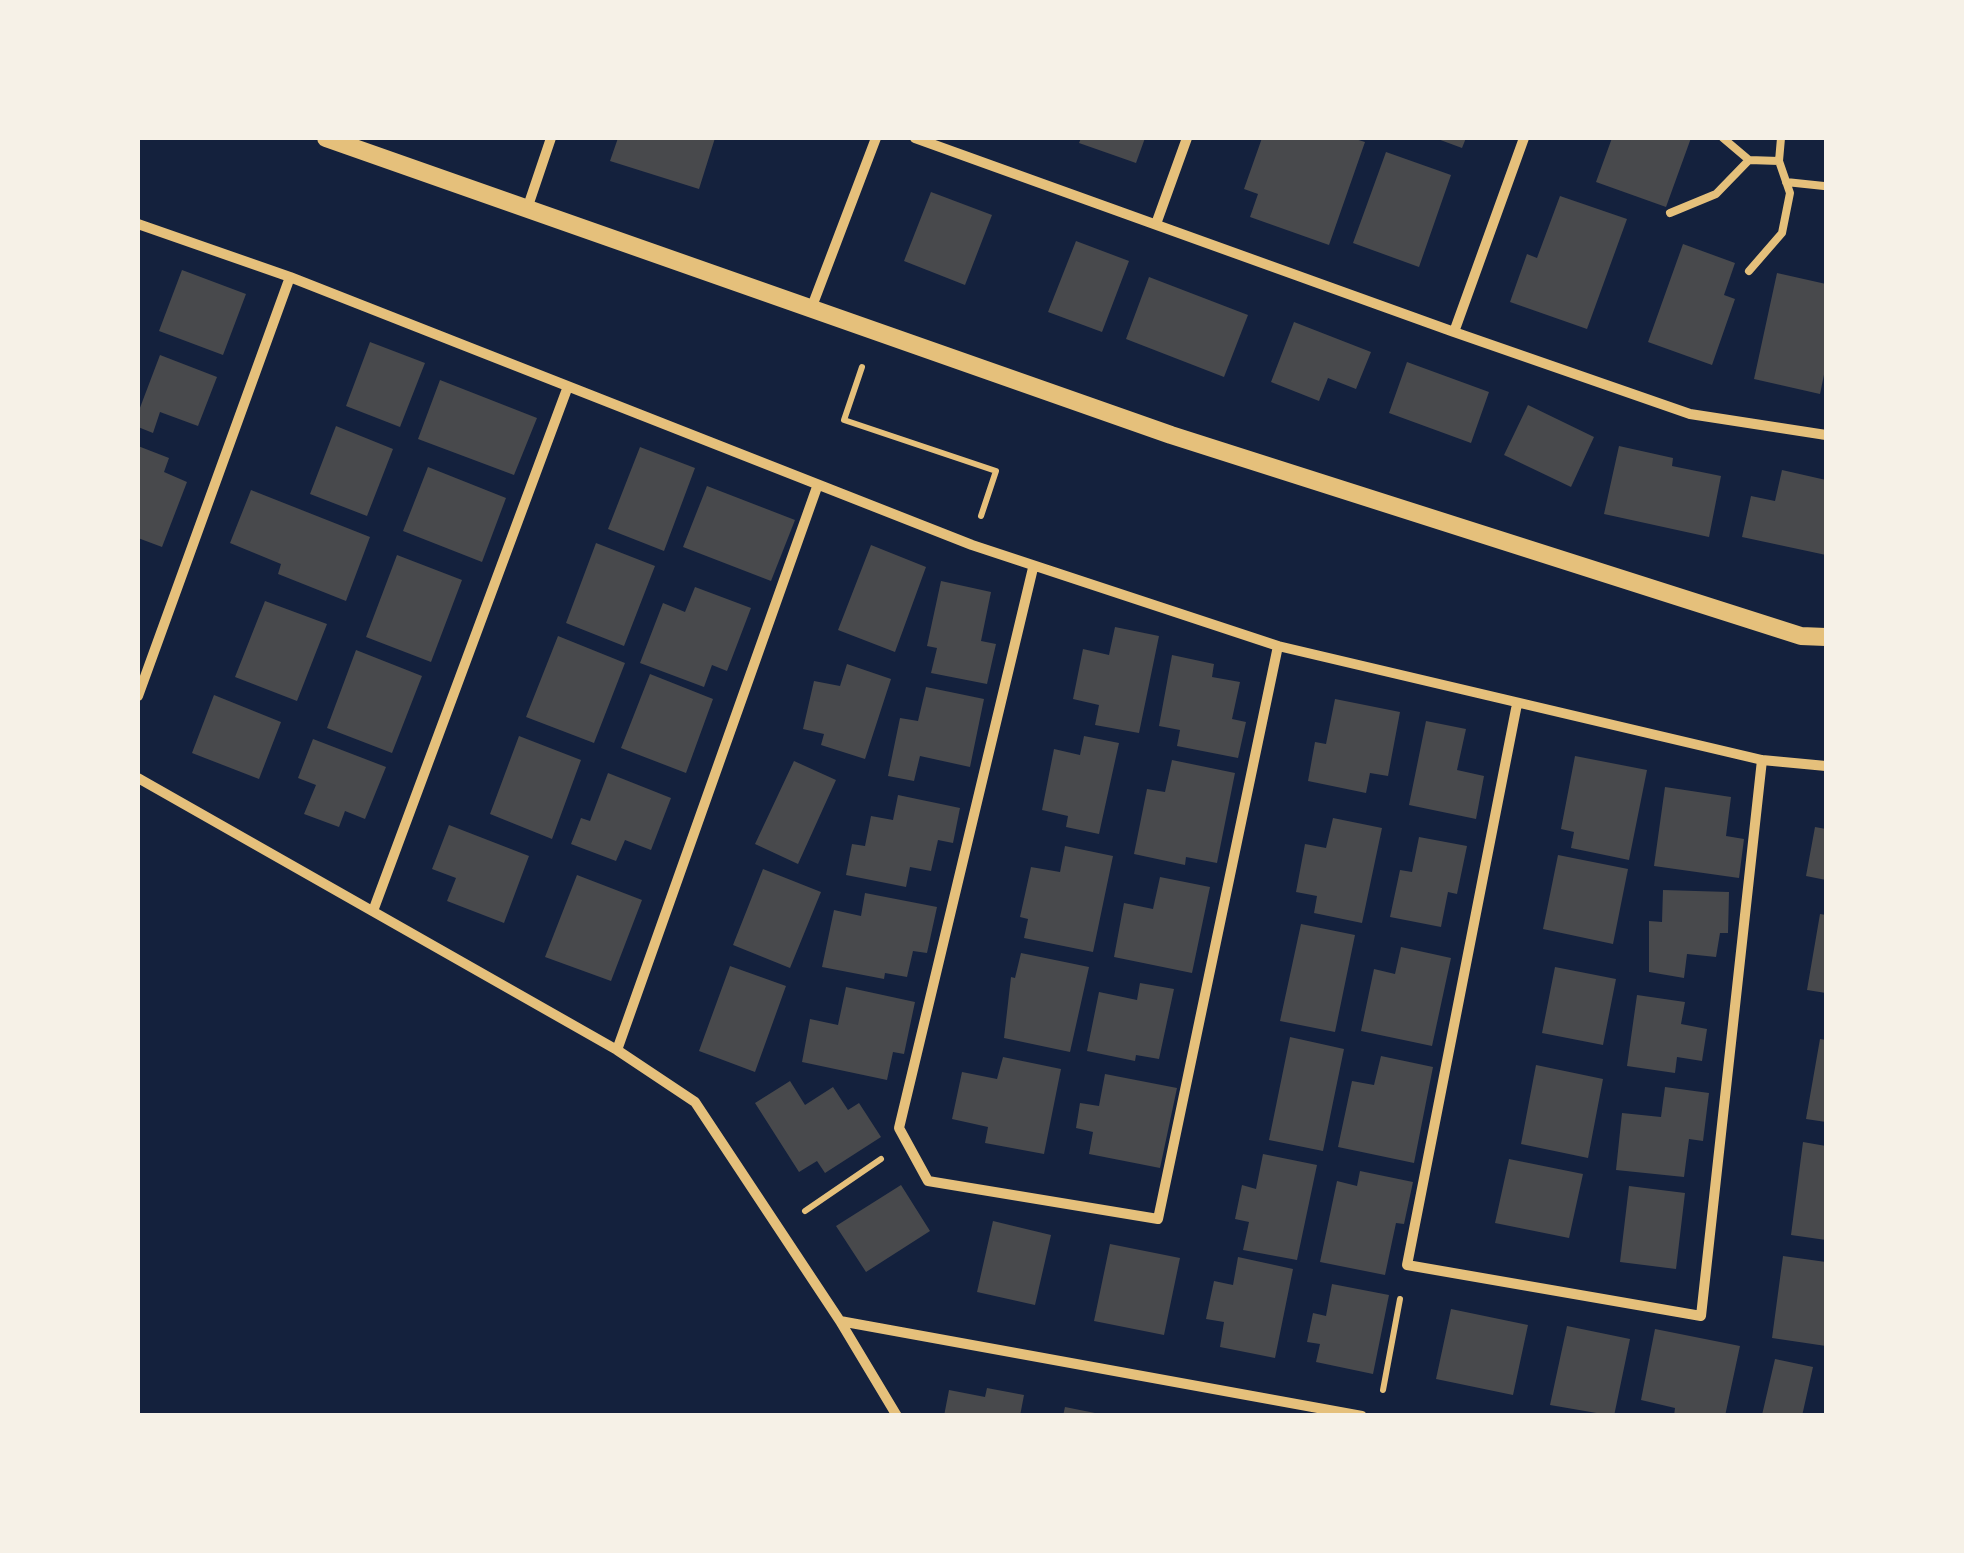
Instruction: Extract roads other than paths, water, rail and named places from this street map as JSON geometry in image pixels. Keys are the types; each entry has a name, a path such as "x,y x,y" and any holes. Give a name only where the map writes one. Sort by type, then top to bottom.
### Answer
{"street":[{"path":"326,138 528,206 811,309 1481,537 1801,636 1826,637"},
{"path":"528,206 551,138"},
{"path":"811,309 876,138"},
{"path":"915,138 1690,414 1826,436"},
{"path":"1156,224 1188,138"},
{"path":"1454,332 1524,138"},
{"path":"138,224 290,277 817,487 1033,568 1278,646 1762,760 1826,766"},
{"path":"138,696 290,277"},
{"path":"373,911 567,389"},
{"path":"618,1050 817,487"},
{"path":"1033,568 900,1128 928,1182 1158,1219 1278,646"},
{"path":"1517,704 1407,1265 1701,1316 1762,760"},
{"path":"138,778 618,1050 695,1102 898,1416"},
{"path":"840,1322 1362,1416"}],"lane":[{"path":"1724,138 1750,160 1779,161"},
{"path":"1749,271 1782,233 1790,193 1779,161 1781,138"},
{"path":"1670,213 1716,194 1750,160"},
{"path":"1786,182 1824,186"}]}
